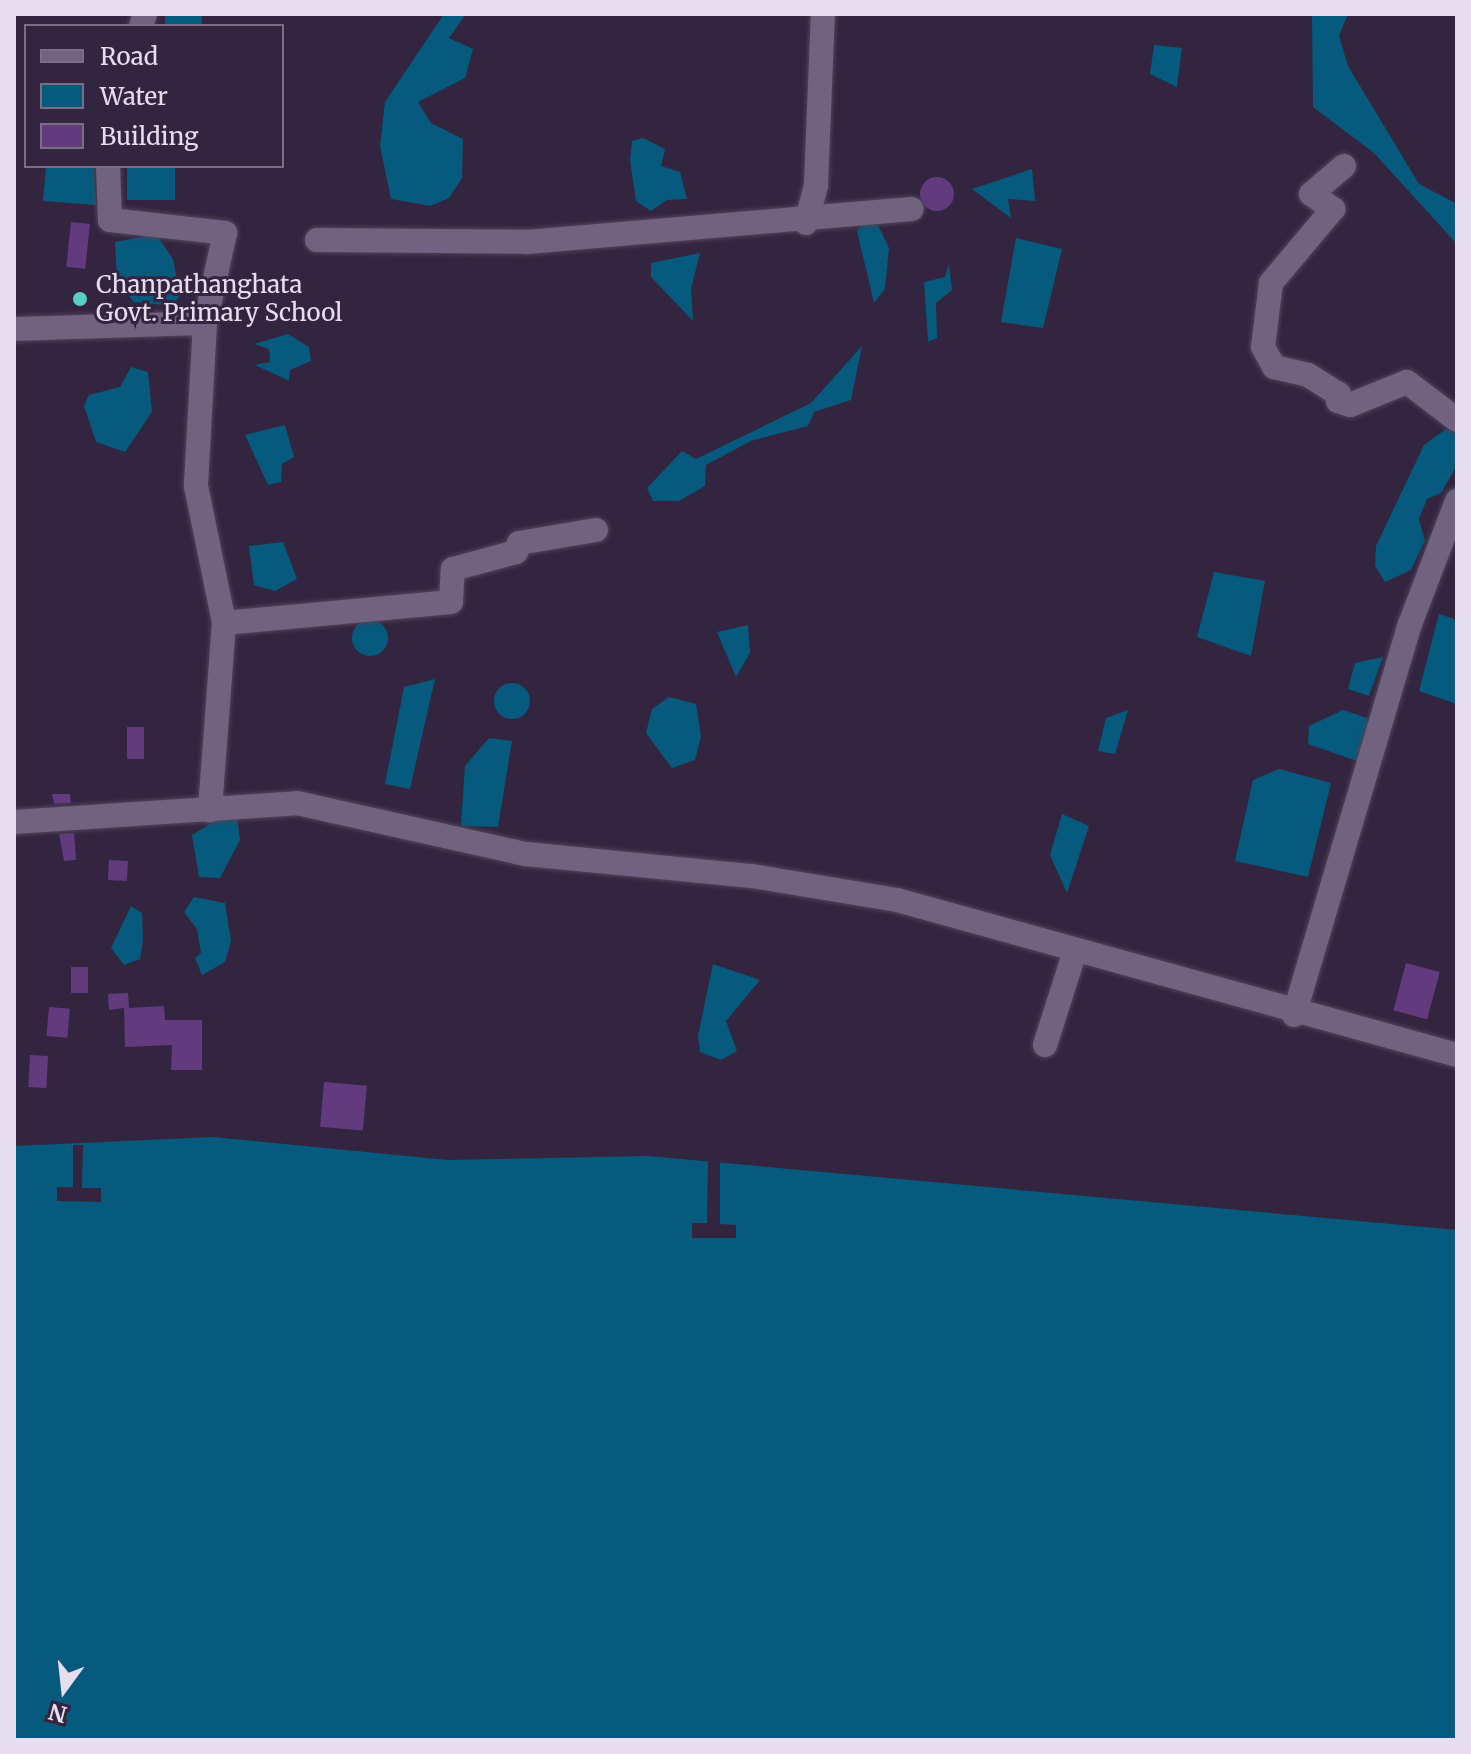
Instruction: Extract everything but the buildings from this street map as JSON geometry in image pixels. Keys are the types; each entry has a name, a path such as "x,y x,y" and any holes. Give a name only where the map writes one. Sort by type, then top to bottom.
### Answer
{"street":[{"path":"806,223 816,185 823,14"},
{"path":"1344,166 1311,194 1333,209 1271,283 1263,347 1274,367 1308,375 1339,394 1338,401 1350,405 1407,382 1457,420"},
{"path":"108,168 110,220 225,233 205,323 196,486 224,623 210,810"},
{"path":"317,240 527,242 806,223 912,209"},
{"path":"14,329 205,323"},
{"path":"1294,1015 1410,624 1457,501"},
{"path":"224,623 451,602 453,569 516,552 519,543 596,530"},
{"path":"14,822 297,803 526,854 752,876 897,900 1074,954 1294,1015 1457,1055"},
{"path":"1045,1045 1074,954"}],"water":[{"path":"165,14 202,14 202,24 165,24"},
{"path":"444,14 466,14 449,38 473,49 465,78 418,102 431,123 463,139 462,178 449,198 430,206 391,199 380,146 385,102"},
{"path":"1312,14 1348,14 1339,36 1348,66 1419,184 1457,204 1457,244 1374,153 1313,107"},
{"path":"1154,45 1182,48 1177,87 1150,74"},
{"path":"643,138 665,149 661,166 680,172 687,199 667,200 651,211 636,201 630,160 632,141"},
{"path":"46,168 94,168 96,205 43,201"},
{"path":"127,168 175,168 175,200 127,200"},
{"path":"1032,169 1035,201 1008,199 1011,218 972,189"},
{"path":"866,221 878,225 889,248 885,289 874,303 857,231"},
{"path":"156,234 173,259 180,295 173,306 134,302 117,282 115,242"},
{"path":"1016,238 1062,249 1043,328 1001,322"},
{"path":"700,253 691,289 693,321 651,277 651,263"},
{"path":"949,264 952,290 936,303 937,338 928,342 924,282 945,277"},
{"path":"288,334 309,347 311,361 290,370 289,381 255,365 270,362 269,349 254,344"},
{"path":"862,346 851,400 814,412 808,426 751,441 706,465 705,486 679,501 653,501 647,488 682,451 696,459 811,403"},
{"path":"131,367 148,372 152,412 125,452 96,442 84,406 89,395 120,387"},
{"path":"285,425 294,457 282,464 281,482 268,485 245,435"},
{"path":"1446,429 1457,434 1456,467 1441,493 1427,499 1419,519 1425,541 1411,570 1385,582 1375,566 1376,546 1424,445"},
{"path":"283,542 297,579 275,591 254,585 249,546"},
{"path":"1214,572 1265,581 1251,656 1197,637"},
{"path":"1439,614 1457,620 1457,704 1419,691"},
{"path":"370,620 383,625 388,638 383,651 370,656 357,651 352,638 357,625"},
{"path":"748,625 750,653 736,677 717,632"},
{"path":"1383,657 1369,696 1348,689 1355,663"},
{"path":"435,679 410,789 385,784 404,687"},
{"path":"512,683 525,688 530,701 525,714 512,719 499,714 494,701 499,688"},
{"path":"669,697 696,704 701,736 695,760 672,768 646,733 652,709"},
{"path":"1128,710 1115,754 1098,751 1106,718"},
{"path":"1343,710 1373,720 1360,762 1308,744 1309,726"},
{"path":"489,738 512,741 498,827 461,826 465,766"},
{"path":"1279,769 1331,783 1308,877 1235,861 1253,780"},
{"path":"236,808 240,840 220,878 199,877 192,835"},
{"path":"1062,814 1089,826 1067,893 1050,855"},
{"path":"194,897 225,903 231,941 225,962 202,975 195,958 201,953 197,929 184,912"},
{"path":"131,906 142,913 143,940 140,959 124,965 111,948"},
{"path":"713,964 760,980 726,1021 737,1051 721,1060 700,1052 698,1036"},
{"path":"213,1137 448,1160 648,1156 1457,1230 1457,1740 14,1740 14,1146"}],"pier":[{"path":"73,1145 83,1145 82,1188 101,1188 101,1202 57,1201 57,1187 73,1187"},
{"path":"720,1161 720,1224 736,1225 736,1238 692,1238 692,1223 707,1223 708,1162"}],"place":[{"name":"Chanpathanghata Govt. Primary School","path":"80,299"}]}
